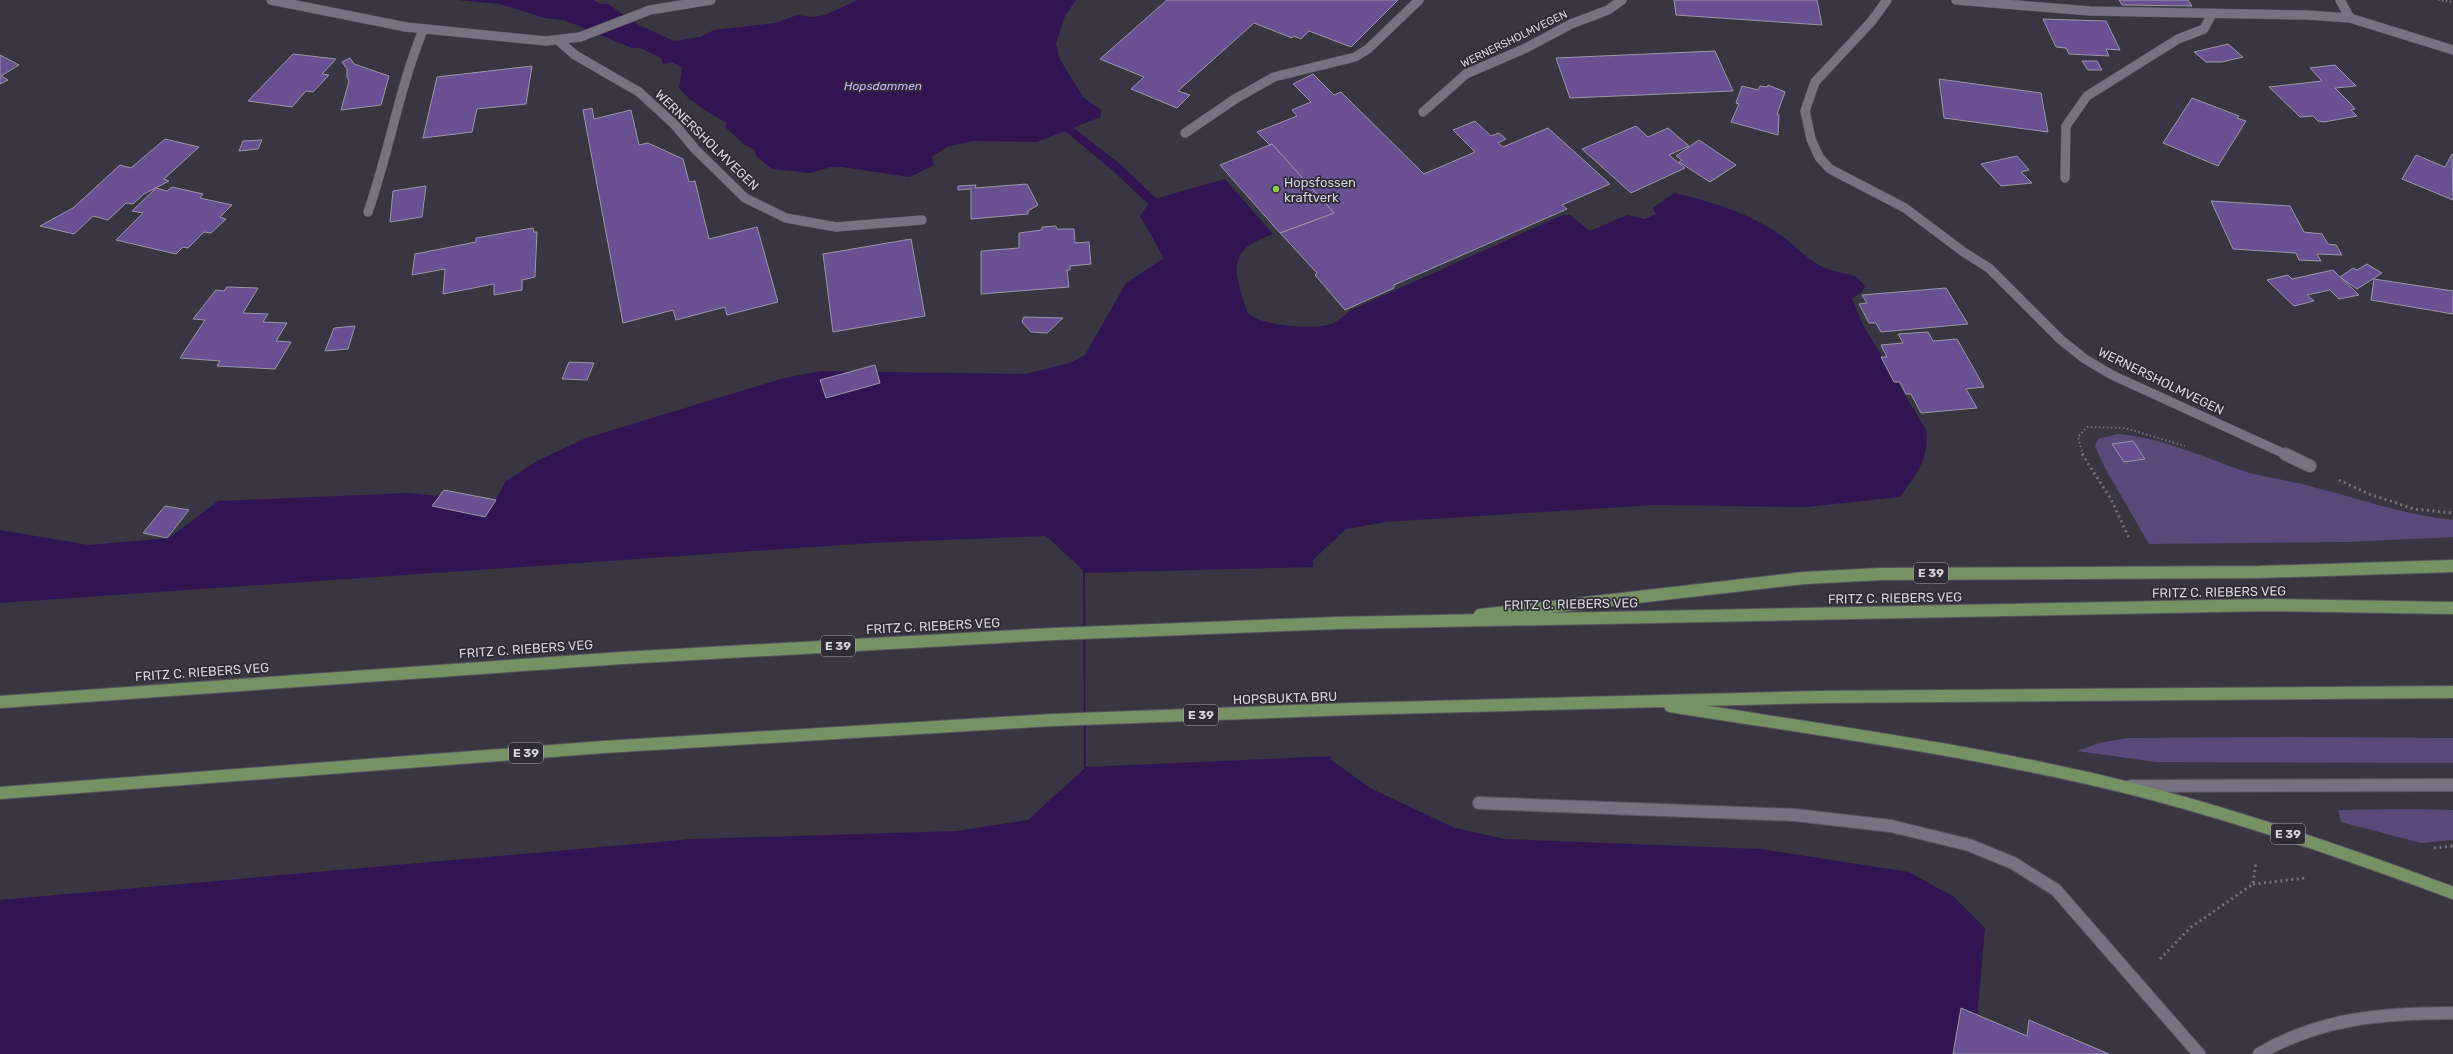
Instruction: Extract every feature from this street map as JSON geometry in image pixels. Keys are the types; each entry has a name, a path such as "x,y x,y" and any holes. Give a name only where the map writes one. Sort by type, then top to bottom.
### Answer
{"highway":[{"name":"E 39","path":"1412,622 1796,579 1881,574 2259,572 2453,566"},
{"name":"FRITZ C. RIEBERS VEG","path":"0,702 622,658 1054,634 1337,623 2268,605 2453,608"},
{"name":"E 39","path":"1642,701 1819,697 2453,692"},
{"name":"E 39","path":"1642,701 1956,752 2120,786 2220,813 2346,852 2453,893"},
{"name":"HOPSBUKTA BRU","path":"0,793 604,747 1052,720 1351,709 1642,701"}],"street":[{"path":"271,0 423,30 528,41 559,41 580,37 634,15 670,6 711,0"},
{"path":"1185,133 1235,100 1274,77 1355,57 1368,49 1419,0"},
{"name":"WERNERSHOLMVEGEN","path":"1423,112 1466,74 1526,48 1571,24 1608,10 1622,0"},
{"name":"WERNERSHOLMVEGEN","path":"1887,0 1871,22 1816,82 1807,100 1806,111 1810,132 1819,157 1830,169 1860,187 1905,208 1965,253 1989,268 2061,340 2085,358 2124,380 2310,466"},
{"path":"1956,0 2090,11 2306,15 2350,18 2453,50"},
{"path":"2340,0 2350,18"},
{"path":"2065,178 2066,126 2087,96 2163,47 2204,28 2212,14"},
{"path":"368,212 383,170 409,64 423,30"},
{"name":"WERNERSHOLMVEGEN","path":"559,41 575,55 639,92 675,125 695,149 745,198 786,218 836,228 922,220"},
{"path":"2120,786 2453,785"},
{"path":"1479,803 1795,815 1891,826 1969,845 2013,863 2056,890 2199,1054"},
{"path":"2259,1054 2278,1040 2337,1021 2410,1012 2453,1013"}],"path":[{"path":"2438,0 2453,2"},
{"path":"2129,540 2110,499 2082,454 2078,437 2087,427 2108,424 2136,430 2188,448"},
{"path":"2310,466 2369,494 2414,509 2453,513"},
{"path":"2431,848 2453,846"},
{"path":"2253,884 2256,857"},
{"path":"2143,990 2153,966 2190,928 2253,884 2312,877"}],"shaded area":[{"path":"2117,434 2150,439 2254,474 2306,485 2397,510 2453,520 2453,537 2347,542 2149,544 2105,468 2095,446 2098,439"},
{"path":"2128,738 2453,738 2453,763 2156,762 2077,751 2099,743"},
{"path":"2338,810 2453,810 2453,840 2421,843 2341,822"}],"water":[{"name":"Hopsdammen","path":"457,0 593,0 601,4 608,4 639,25 674,41 700,37 714,30 776,23 797,15 813,17 825,15 858,0 1076,0 1065,16 1056,43 1059,58 1084,98 1101,110 1101,117 1037,142 972,141 947,147 932,157 934,165 910,177 842,167 831,167 810,173 772,169 756,156 754,149 745,145 725,127 727,123 701,107 679,88 682,68 672,62 663,64 661,58 640,48 632,48 564,20 544,18 500,4"},
{"path":"1225,179 1273,234 1255,242 1243,251 1237,267 1237,277 1248,313 1263,321 1274,324 1310,327 1332,324 1351,310 1563,215 1570,215 1590,231 1627,215 1645,219 1656,214 1653,208 1674,193 1716,204 1742,214 1767,226 1819,265 1832,271 1851,275 1860,280 1865,286 1862,292 1852,298 1862,323 1926,430 1927,440 1924,458 1900,497 1806,507 1655,505 1385,522 1346,529 1313,560 1331,760 1372,789 1455,828 1505,839 1760,849 1909,872 1954,897 1985,928 1974,1054 0,1054 0,900 692,839 956,831 1028,820 1084,769 1083,570 1046,536 871,543 0,603 0,530 89,545 169,538 218,501 408,493 495,501 506,481 539,460 586,438 784,378 822,371 1026,374 1070,363 1085,355 1126,283 1164,258 1140,216 1151,200"}],"pier":[{"path":"1315,567 1333,756 1086,767 1085,573"}],"building":[{"path":"1167,0 1398,0 1351,47 1309,31 1301,39 1294,36 1292,38 1254,23 1178,91 1190,95 1177,108 1131,89 1144,77 1100,59"},
{"path":"1674,0 1817,0 1822,25 1676,15"},
{"path":"2119,0 2188,0 2192,6 2122,5"},
{"path":"2043,19 2106,21 2120,50 2106,49 2109,56 2069,54 2066,48 2056,47"},
{"path":"2228,44 2243,57 2222,62 2206,62 2194,52"},
{"path":"1715,51 1733,91 1570,98 1556,58"},
{"path":"293,54 336,59 322,74 329,75 313,92 306,91 292,107 248,101"},
{"path":"0,55 19,65 1,76 8,80 0,84"},
{"path":"350,58 354,64 389,76 381,105 341,110 349,81 347,77 347,69 342,62"},
{"path":"2082,61 2097,61 2102,70 2088,70"},
{"path":"2335,65 2356,86 2335,88 2355,109 2351,110 2357,116 2324,122 2318,121 2313,116 2300,117 2269,87 2322,81 2310,68"},
{"path":"532,66 526,104 477,109 472,132 423,138 437,77"},
{"path":"1313,74 1334,95 1341,92 1424,174 1475,152 1453,130 1475,121 1491,136 1499,133 1506,139 1498,143 1503,147 1548,128 1610,184 1562,205 1567,209 1394,285 1394,288 1345,310 1315,275 1317,273 1280,233 1334,213 1272,144 1270,145 1257,132 1297,116 1292,110 1311,102 1293,84"},
{"path":"1939,79 2041,93 2048,132 1944,118"},
{"path":"1768,85 1785,92 1777,114 1779,115 1778,135 1731,122 1739,104 1736,103 1742,86 1758,90 1760,86 1767,87"},
{"path":"2192,98 2239,116 2237,118 2246,121 2218,166 2163,143"},
{"path":"592,108 594,119 631,110 639,145 648,143 683,159 689,182 695,181 709,239 757,227 778,302 727,315 725,307 676,320 673,310 623,323 583,110"},
{"path":"1636,126 1648,137 1668,128 1689,146 1669,155 1685,168 1631,193 1582,149"},
{"path":"165,139 199,147 164,179 169,181 144,194 133,204 126,203 108,220 93,216 74,234 40,226 73,208 120,165 131,168"},
{"path":"262,140 258,149 239,151 243,141"},
{"path":"1699,140 1736,165 1710,182 1679,162 1682,160 1676,156"},
{"name":"Hopsfossen kraftverk","path":"1272,144 1334,213 1280,233 1220,165"},
{"path":"2452,154 2453,200 2402,179 2416,155 2445,167"},
{"path":"2017,156 2029,170 2021,172 2032,183 2001,186 1981,164"},
{"path":"1027,184 1038,205 1028,211 1028,214 971,219 971,189 958,190 958,186 976,185 975,188"},
{"path":"426,186 422,217 390,222 393,191"},
{"path":"172,187 203,194 200,198 232,205 220,217 226,219 211,233 204,232 188,248 183,247 176,254 116,240 143,213 132,211 156,188 167,191"},
{"path":"2211,201 2290,206 2304,232 2322,234 2328,244 2336,245 2342,255 2317,254 2321,261 2299,260 2296,253 2233,249"},
{"path":"1056,226 1057,229 1074,229 1075,243 1089,242 1091,264 1070,266 1070,270 1067,270 1069,287 981,294 981,251 1019,248 1019,233 1042,230 1042,227"},
{"path":"533,228 534,232 537,232 535,277 522,280 522,290 494,295 494,284 443,294 445,269 412,275 415,254 476,242 476,238"},
{"path":"911,239 925,316 833,332 823,254"},
{"path":"2367,264 2382,273 2357,289 2340,277 2353,268 2357,270"},
{"path":"2333,270 2359,295 2339,299 2330,290 2307,295 2314,301 2294,306 2267,280 2288,275 2292,279"},
{"path":"2374,279 2453,291 2453,314 2371,300"},
{"path":"227,287 258,288 243,313 268,314 263,322 287,323 276,341 291,342 275,369 217,366 220,361 180,358 205,320 193,319 216,290 224,291"},
{"path":"1946,288 1968,324 1881,332 1876,323 1869,323 1859,304 1867,303 1862,295"},
{"path":"1024,317 1063,318 1047,333 1031,332 1022,322"},
{"path":"355,326 348,349 325,351 334,328"},
{"path":"1928,332 1933,341 1957,339 1984,387 1966,389 1977,408 1921,413 1911,394 1906,394 1900,382 1894,382 1881,357 1887,357 1881,345 1903,343 1898,334"},
{"path":"569,362 594,363 587,380 562,379"},
{"path":"875,365 880,383 826,398 820,380"},
{"path":"2133,441 2145,459 2124,462 2112,444"},
{"path":"444,490 496,500 485,517 432,506"},
{"path":"165,506 189,510 167,538 143,533"},
{"path":"1961,1008 2027,1036 2029,1020 2109,1054 1953,1054"}],"waterway":[{"path":"1070,129 1116,167 1151,200"}],"place":[{"name":"Hopsfossen kraftverk","path":"1276,189"}]}
